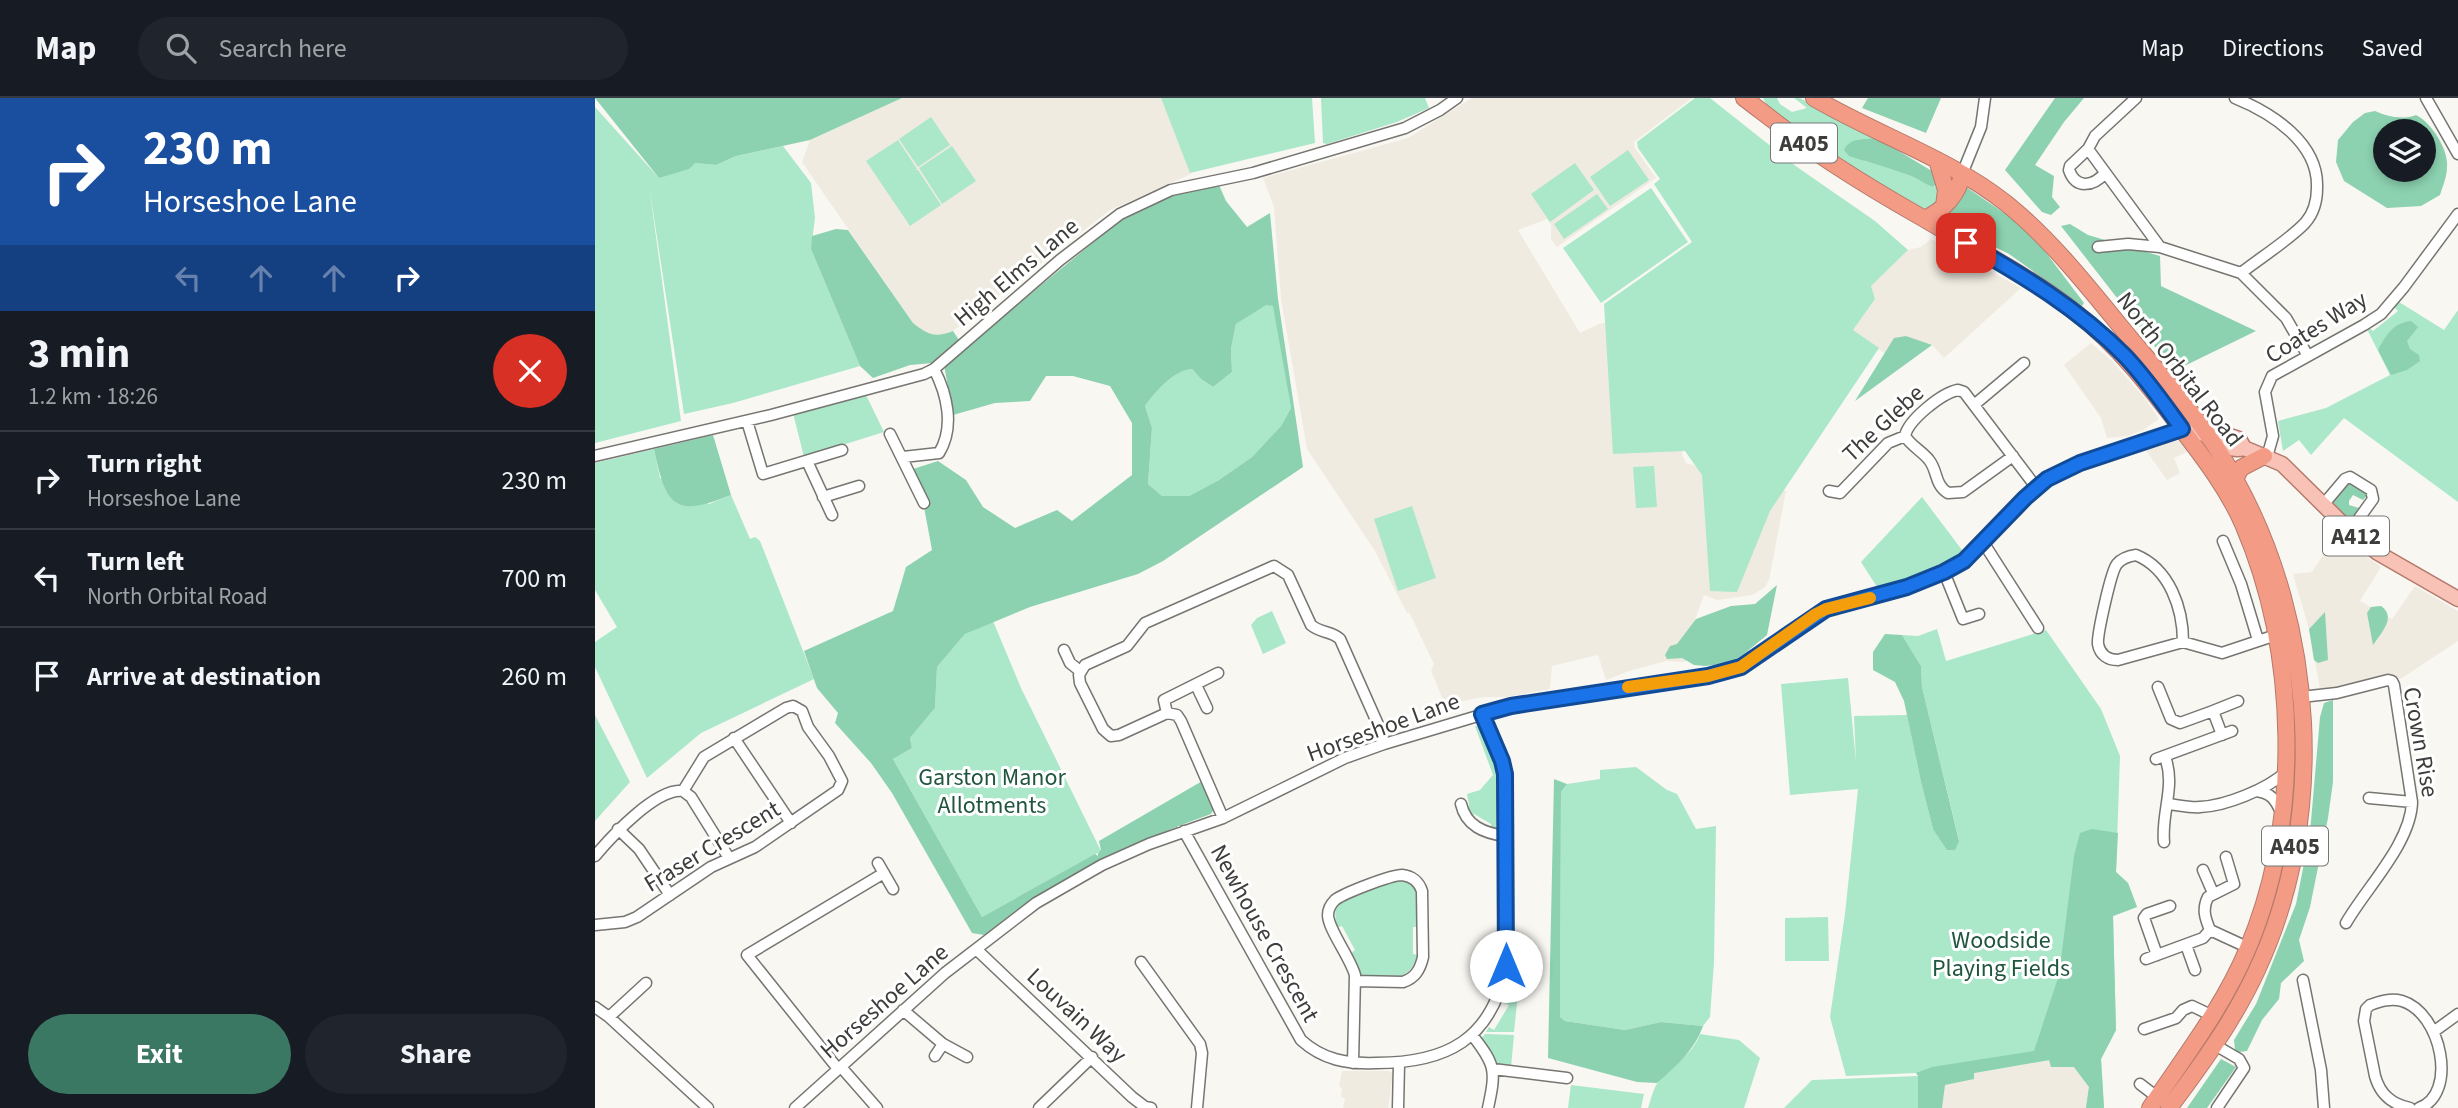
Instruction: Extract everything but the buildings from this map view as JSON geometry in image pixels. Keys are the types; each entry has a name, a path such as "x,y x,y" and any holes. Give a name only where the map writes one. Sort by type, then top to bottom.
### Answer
{"highway":[{"name":"North Orbital Road","path":"1744,98 1758,103 1831,162 2017,272 2075,312 2126,358 2182,429 2219,479 2251,544 2283,633 2286,771 2283,816 2264,905 2249,948 2213,1016 2159,1104"},
{"name":"North Orbital Road","path":"1814,98 1962,174 2008,205 2044,239 2209,435 2235,479 2266,547 2283,633 2301,697 2304,729 2302,793 2295,847 2284,896 2257,971 2215,1045 2159,1104"},
{"path":"1937,160 1946,190 1944,206"},
{"path":"1924,219 1944,206 1953,196 1962,174"},
{"path":"2156,369 2155,381 2178,410 2182,429"},
{"path":"2209,435 2219,479"},
{"path":"2235,479 2241,468 2265,456"}],"main road":[{"name":"A412","path":"2182,429 2239,439 2244,448 2265,456 2290,471 2350,531 2378,553 2458,599"}],"street":[{"name":"High Elms Lane","path":"595,456 747,421 899,381 934,369 1061,260 1120,214 1171,190 1254,173 1405,128 1457,98"},
{"path":"1962,174 1981,127 1985,98"},
{"path":"2105,173 2098,181 2090,184 2079,183 2072,178 2069,170 2088,149 2095,136 2136,98"},
{"path":"2235,98 2249,104 2296,135 2310,155 2318,174 2317,198 2305,223 2241,273"},
{"path":"2426,98 2458,154"},
{"path":"2088,149 2160,247"},
{"name":"Coates Way","path":"2265,456 2273,436 2265,398 2267,385 2276,373 2364,326 2381,314 2458,214"},
{"path":"2136,244 2143,224"},
{"path":"2098,247 2136,244 2160,247 2241,273 2286,318 2308,356"},
{"path":"2024,363 1974,405 2036,487"},
{"path":"902,457 939,453 946,441 946,404 943,387 934,369"},
{"name":"The Glebe","path":"1838,495 1888,443 1905,436 1910,422 1948,393 1958,390 1974,405"},
{"path":"747,421 763,474 842,450"},
{"name":"Horseshoe Lane","path":"795,1108 903,1010 976,949 1036,903 1102,865 1149,844 1223,818 1345,758 1384,744 1511,706 1728,671 1752,661 1826,609 1907,587 1964,561 2047,479 2080,463 2182,429"},
{"path":"890,434 924,503"},
{"path":"1905,436 1929,459 1938,484 1948,493 1963,492 2013,456"},
{"path":"807,461 832,515"},
{"path":"2323,505 2345,479 2350,477 2371,490 2373,499 2350,531"},
{"path":"823,497 859,486"},
{"path":"2223,541 2241,584 2258,640"},
{"path":"1983,542 2038,628"},
{"path":"2182,642 2182,619 2177,602 2162,576 2151,563 2136,555 2122,559 2112,573 2098,643 2108,658 2118,660 2182,642 2222,653 2283,633"},
{"path":"1223,818 1177,715 1167,713 1119,735 1111,736 1103,729 1080,683 1080,671 1090,662 1127,646 1145,623 1274,566 1288,575 1311,625 1340,639 1375,716 1384,744"},
{"path":"1944,572 1963,619 1979,614"},
{"path":"1064,650 1070,663 1080,671"},
{"path":"1167,713 1164,700 1219,673"},
{"name":"Crown Rise","path":"2301,697 2337,693 2392,681 2412,802 2410,820 2398,844 2346,923"},
{"path":"1196,685 1207,708"},
{"path":"2158,687 2175,723 2238,701"},
{"name":"Fraser Crescent","path":"595,925 631,920 729,858 755,847 842,785 838,772 797,707 786,708 734,738"},
{"path":"2164,842 2170,779 2161,758 2227,733 2213,711"},
{"name":"Newhouse Crescent","path":"1184,831 1301,1040 1324,1056 1353,1063 1399,1064 1433,1058 1472,1035 1487,1017 1498,996 1506,966 1505,774 1482,714"},
{"path":"683,791 704,757 734,738 791,822"},
{"path":"2168,804 2203,807 2256,791 2277,780 2286,771"},
{"path":"595,856 628,820 669,792 683,791 691,797 729,858"},
{"path":"2256,791 2268,793 2273,797 2283,816"},
{"path":"2369,798 2412,802"},
{"path":"1461,804 1463,814 1474,826 1505,836"},
{"path":"618,829 639,849 670,895"},
{"path":"2226,857 2234,884 2208,897 2204,909 2210,930 2249,948"},
{"path":"877,1108 839,1068 747,955 881,868 893,889"},
{"path":"2203,870 2213,893"},
{"path":"1353,1063 1355,981 1352,964 1328,916 1338,898 1398,875 1410,877 1420,885 1422,891 1423,957 1420,967 1410,979 1402,982 1355,981"},
{"path":"2170,906 2147,914 2144,918 2152,953 2186,945 2203,938 2210,930"},
{"path":"2186,945 2195,970"},
{"name":"Louvain Way","path":"976,949 1132,1097 1147,1108"},
{"path":"1141,962 1199,1044 1202,1052 1197,1108"},
{"path":"2303,980 2321,1070 2323,1108"},
{"path":"646,983 600,1008 708,1108"},
{"path":"2410,1108 2391,1101 2377,1084 2364,1021 2366,1009 2385,1000 2401,1001 2414,1008 2436,1030 2451,1060 2450,1084 2440,1097 2419,1108"},
{"path":"2144,1029 2176,1018 2183,1010 2192,1006 2213,1016"},
{"path":"903,1010 943,1044 967,1058"},
{"path":"2153,1012 2156,1024"},
{"path":"2436,1030 2458,1014"},
{"path":"1472,1035 1490,1059 1493,1069 1488,1108"},
{"path":"935,1056 943,1044"},
{"path":"2215,1045 2239,1059 2244,1068 2217,1108"},
{"path":"1039,1108 1092,1057"},
{"path":"1398,1108 1399,1064"},
{"path":"1493,1069 1561,1075"},
{"path":"2140,1084 2159,1104"}],"shaded area":[{"path":"902,98 1161,98 1191,174 1110,210 953,331 939,336 926,334 913,323 802,162 810,140"},
{"path":"1472,98 1692,98 1634,142 1635,148 1656,178 1557,247 1551,239 1551,225 1547,219 1518,230 1580,333 1599,324 1618,320 1696,369 1682,455 1686,463 1786,491 1769,580 1764,588 1752,595 1717,600 1704,595 1694,622 1688,660 1666,661 1606,680 1598,655 1552,666 1550,689 1445,704 1431,671 1434,664 1409,612 1407,613 1375,551 1307,449 1281,299 1274,207 1263,178 1408,138"},
{"path":"1931,239 2021,288 1944,358 1932,345 1884,353 1853,330 1875,299 1870,286 1908,250 1921,247"},
{"path":"2091,343 2114,363 2159,419 2128,436 2107,438 2101,418 2064,365"},
{"path":"2183,439 2189,451 2174,458 2180,473 2167,480 2145,449"},
{"path":"2336,535 2381,567 2360,601 2392,619 2415,586 2458,611 2458,641 2402,678 2320,689 2309,629 2293,574 2312,572"},
{"path":"2050,1060 2051,1067 2074,1067 2089,1087 2086,1108 1928,1108 1933,1082 1974,1078 1973,1073"},
{"path":"1342,1071 1389,1071 1393,1074 1388,1108 1343,1108 1345,1098 1341,1097 1342,1088 1339,1087"}],"green space":[{"path":"595,98 902,98 810,140 736,156 716,165 695,163 689,169 659,178"},
{"path":"1161,98 1312,98 1315,143 1190,173"},
{"path":"1321,98 1425,98 1429,108 1397,122 1327,144 1323,143"},
{"path":"1695,98 1710,98 1797,167 1875,221 1908,250 1871,286 1875,299 1853,330 1879,348 1770,511 1737,592 1710,591 1702,475 1685,451 1613,454 1604,304 1692,242 1654,184 1660,179 1638,148 1637,142"},
{"path":"1763,98 1777,98 1780,104 1792,112 1807,108 1794,98 1800,98 1877,138 1864,161 1895,170 1933,187 1939,180 1939,203 1926,212 1863,177 1767,106"},
{"path":"1868,98 1941,98 1926,133 1862,108"},
{"path":"2055,98 2084,98 2035,165 2054,176 2052,197 2060,207 2051,215 2042,212 2005,170"},
{"path":"595,107 659,178 695,163 716,165 736,156 783,146 811,183 815,218 811,249 860,366 733,403 684,414 649,185 681,421 595,443"},
{"path":"2375,111 2401,118 2416,115 2422,119 2373,119 2373,182 2436,182 2436,135 2447,160 2440,195 2421,206 2387,208 2344,181 2336,162 2338,140 2353,122 2365,113"},
{"path":"931,117 950,145 918,167 899,139"},
{"path":"1877,138 1932,171 1939,180 1933,187 1905,174 1849,156 1844,150 1854,141"},
{"path":"898,140 917,169 915,170 918,170 941,205 910,226 866,161"},
{"path":"952,146 976,181 942,204 919,168"},
{"path":"1628,150 1649,180 1610,206 1590,177"},
{"path":"1575,163 1594,190 1550,222 1531,194"},
{"path":"1219,185 1226,201 1247,227 1270,213 1278,299 1303,467 1163,561 1138,574 1030,607 965,634 937,667 935,708 910,738 912,748 893,759 982,917 1095,854 1098,856 1101,850 1099,841 1204,780 1214,809 1211,814 1150,838 1093,866 984,935 972,933 892,793 871,763 835,723 838,713 817,688 804,651 893,611 906,567 932,550 924,507 910,470 938,461 966,480 983,507 1015,528 1057,510 1072,521 1132,475 1132,423 1110,386 1073,376 1046,376 1030,401 995,403 953,415 944,365 1124,217 1171,196","holes":["1266,305 1273,306 1291,408 1281,426 1252,457 1219,480 1189,496 1162,496 1148,484 1152,428 1145,406 1165,383 1185,370 1192,369 1213,387 1232,372 1231,349 1236,324"]},
{"path":"1966,187 2010,217 2038,242 2084,303 2082,306 2009,254 1959,229 1949,215 1956,198"},
{"path":"1651,188 1688,242 1601,303 1563,248"},
{"path":"1597,194 1608,209 1564,239 1554,224"},
{"path":"2070,224 2088,235 2160,256 2161,286 2256,331 2174,371 2061,226"},
{"path":"836,229 848,230 913,323 932,334 953,331 961,343 933,363 910,365 873,378 860,366 811,249 812,236"},
{"path":"2399,302 2444,330 2458,310 2458,502 2344,418 2311,455 2299,440 2283,451 2278,421 2326,408 2390,375 2368,331 2369,328 2373,331 2398,311 2394,307"},
{"path":"1266,304 1274,306 1291,408 1281,426 1252,457 1219,480 1189,496 1162,496 1148,484 1152,428 1145,406 1165,383 1185,370 1192,369 1213,387 1232,372 1231,349 1236,324"},
{"path":"2411,321 2418,327 2407,341 2410,349 2419,355 2420,361 2407,370 2391,375 2378,350 2395,327"},
{"path":"1906,336 1932,345 1855,401 1894,338"},
{"path":"865,393 884,432 804,457 793,413"},
{"path":"713,435 731,495 697,506 685,506 676,502 663,484 654,449"},
{"path":"654,449 660,478 709,504 731,495 750,539 755,537 760,541 814,679 701,733 647,778 595,667 595,642 617,627 595,590 595,463"},
{"path":"1654,466 1657,507 1636,508 1633,467"},
{"path":"2348,481 2368,494 2363,500 2353,495 2349,501 2349,505 2359,508 2360,514 2356,519 2342,515 2332,502"},
{"path":"1922,497 1965,554 1923,575 1879,590 1861,562"},
{"path":"1412,506 1436,578 1398,591 1374,519"},
{"path":"1777,585 1767,635 1731,663 1705,666 1694,665 1682,658 1667,659 1665,655 1670,646 1677,644 1696,619 1731,606 1755,604"},
{"path":"2381,606 2386,610 2388,620 2373,645 2367,613 2371,607"},
{"path":"1272,611 1286,643 1263,654 1251,625 1257,618"},
{"path":"2325,612 2328,660 2318,663 2314,660 2309,629"},
{"name":"Garston Manor Allotments","path":"993,621 1021,688 1101,851 982,917 893,759 912,748 910,738 935,708 937,667 965,634"},
{"name":"Woodside Playing Fields","path":"1937,629 1946,661 2046,630 2101,709 2120,756 2116,872 2128,883 2137,907 2113,916 2116,1030 2101,1059 2104,1108 2086,1108 2089,1087 2074,1067 2051,1067 2050,1060 1974,1073 1974,1079 1933,1082 1916,1073 1846,1076 1830,1017 1845,914 1858,789 1790,795 1781,684 1848,678 1856,762 1854,716 1907,715 1933,829 1959,840 1922,687 1921,666 1902,635 1918,636"},
{"path":"1885,634 1902,635 1921,666 1922,687 1959,841 1955,850 1947,850 1933,829 1904,701 1895,682 1873,670 1873,652"},
{"path":"2333,700 2333,782 2310,907 2299,940 2304,961 2281,983 2279,999 2262,1020 2247,1051 2239,1052 2235,1050 2234,1040 2256,1004 2296,904 2310,833 2320,717 2324,703"},
{"path":"595,715 630,782 595,821"},
{"path":"1481,725 1500,783 1496,830 1491,829 1491,824 1474,814 1471,818 1467,813 1467,794 1480,790 1493,775 1475,726"},
{"path":"1636,767 1667,790 1677,794 1696,829 1716,826 1714,962 1710,1017 1703,1026 1661,1022 1625,1030 1565,1021 1560,1017 1561,792 1567,784 1600,779 1600,770"},
{"path":"1554,779 1567,784 1561,792 1560,1017 1565,1021 1625,1030 1661,1022 1703,1026 1690,1050 1657,1083 1637,1082 1548,1058"},
{"path":"2092,829 2118,833 2116,872 2128,883 2137,907 2113,916 2116,1030 2101,1059 2104,1108 2086,1108 2089,1087 2074,1067 2051,1067 2049,1060 1974,1073 1974,1079 1945,1085 1942,1108 1918,1108 1916,1073 1932,1067 2034,1051 2059,975 2074,856 2080,833"},
{"path":"1393,879 1409,879 1419,889 1418,927 1413,927 1413,954 1418,955 1411,969 1402,976 1361,977 1350,954 1355,950 1342,926 1336,928 1335,907 1340,902"},
{"path":"1828,917 1829,961 1785,961 1785,918"},
{"path":"1512,984 1519,984 1514,1032 1486,1032 1489,1027 1494,1030 1509,1005 1504,1003"},
{"path":"1485,1034 1514,1035 1511,1067 1497,1065 1480,1040"},
{"path":"1700,1034 1739,1040 1760,1058 1744,1108 1648,1108 1657,1084 1687,1054"},
{"path":"2221,1059 2236,1067 2207,1108 2187,1108"},
{"path":"1918,1076 1918,1108 1784,1108 1812,1080"},
{"path":"1571,1085 1644,1094 1641,1108 1568,1108"}],"slow traffic":[{"path":"1628,687 1708,676 1741,667 1816,614 1870,598"}],"route":[{"path":"1506,966 1505,774 1482,714 1557,697 1708,676 1741,667 1826,609 1907,587 1964,561 2047,479 2080,463 2182,429 2126,358 2075,312 2047,291 1966,243"}]}
